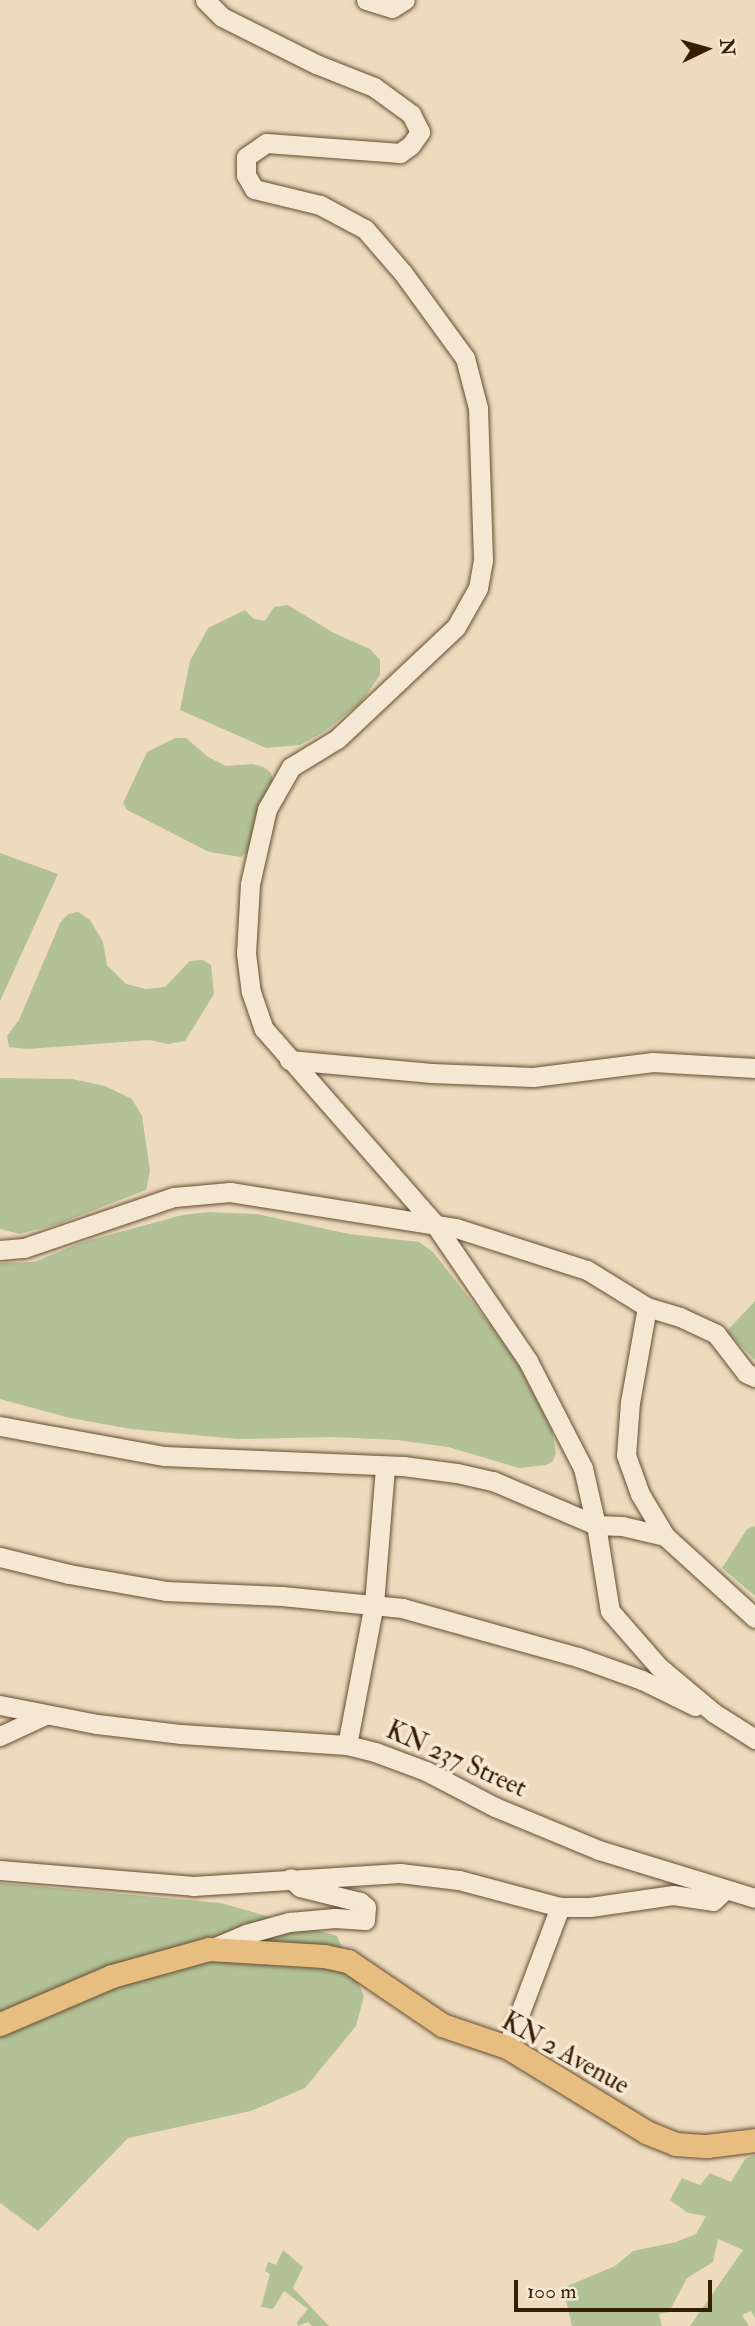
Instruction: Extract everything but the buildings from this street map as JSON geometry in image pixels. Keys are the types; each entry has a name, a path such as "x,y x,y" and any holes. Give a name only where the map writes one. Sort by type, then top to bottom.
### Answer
{"main road":[{"name":"KN 2 Avenue","path":"0,2024 112,1976 209,1949 289,1953 348,1961 442,2025 507,2047 646,2132 675,2144 708,2146 755,2140"}],"street":[{"path":"205,0 222,16 316,64 374,87 411,114 420,132 411,145 400,153 266,144 246,157 246,175 254,189 320,205 365,229 403,273 465,358 478,408 483,560 478,588 457,627 338,739 291,767 267,809 250,884 246,953 251,992 264,1030 434,1223 521,1351 583,1468 596,1525 610,1611 659,1667 714,1713"},
{"path":"366,0 391,8 405,0"},
{"path":"289,1060 431,1073 533,1076 653,1062 755,1068"},
{"path":"0,1250 24,1248 174,1197 230,1192 434,1223 587,1270 647,1307 680,1317 716,1335 746,1373 755,1377"},
{"path":"647,1307 630,1402 626,1455 640,1493 666,1536 755,1618"},
{"path":"0,1426 164,1456 385,1466 457,1473 492,1481 596,1525 622,1526 666,1536"},
{"path":"347,1745 374,1604 385,1466"},
{"path":"0,1557 69,1574 166,1591 282,1596 402,1608 579,1657 642,1679 714,1713 755,1739"},
{"name":"KN 237 Street","path":"0,1705 45,1715 181,1734 347,1745 375,1752 426,1771 495,1807 600,1850 755,1898"},
{"path":"0,1737 45,1715"},
{"path":"0,1870 193,1886 400,1873 459,1880 560,1906 590,1907 673,1895 713,1901 725,1890"},
{"path":"209,1949 246,1934 289,1922 365,1920 366,1907 360,1902 300,1888 290,1878"},
{"path":"507,2047 560,1906"}],"green space":[{"path":"288,605 334,633 370,649 380,660 380,675 362,701 324,732 300,745 266,748 180,710 190,661 208,628 245,610 254,619 265,621 274,607"},
{"path":"175,738 186,738 208,757 226,766 252,764 264,767 271,773 273,782 254,848 241,857 209,852 127,810 123,803 147,752"},
{"path":"0,853 58,874 0,1001"},
{"path":"78,912 90,920 103,942 107,965 126,984 146,989 165,987 190,961 203,960 211,965 214,994 185,1041 168,1044 150,1040 27,1049 9,1047 7,1036 19,1020 60,923 68,914"},
{"path":"0,1078 72,1079 105,1086 132,1099 142,1116 150,1171 146,1190 58,1224 20,1234 0,1229"},
{"path":"208,1212 257,1214 349,1234 419,1242 433,1252 520,1368 552,1430 556,1453 553,1461 546,1465 519,1468 448,1447 397,1440 333,1437 237,1439 131,1429 70,1418 0,1399 0,1263 34,1262 80,1243 182,1215"},
{"path":"755,1301 755,1360 727,1331"},
{"path":"755,1526 755,1596 722,1568 747,1529"},
{"path":"0,1883 221,1903 337,1936 364,1996 356,2026 305,2088 251,2111 128,2138 38,2231 0,2203"},
{"path":"755,2155 755,2318 751,2311 742,2315 749,2326 690,2326 743,2250 718,2239 713,2262 687,2278 669,2312 659,2314 662,2326 572,2326 563,2288 615,2266 633,2251 676,2242 696,2234 706,2216 688,2213 670,2200 682,2178 700,2185 710,2173 731,2182 745,2159"},
{"path":"283,2250 303,2267 293,2288 329,2326 312,2326 308,2322 298,2326 297,2322 308,2309 284,2291 273,2309 261,2307 270,2274 265,2271 268,2262 276,2265"}]}
